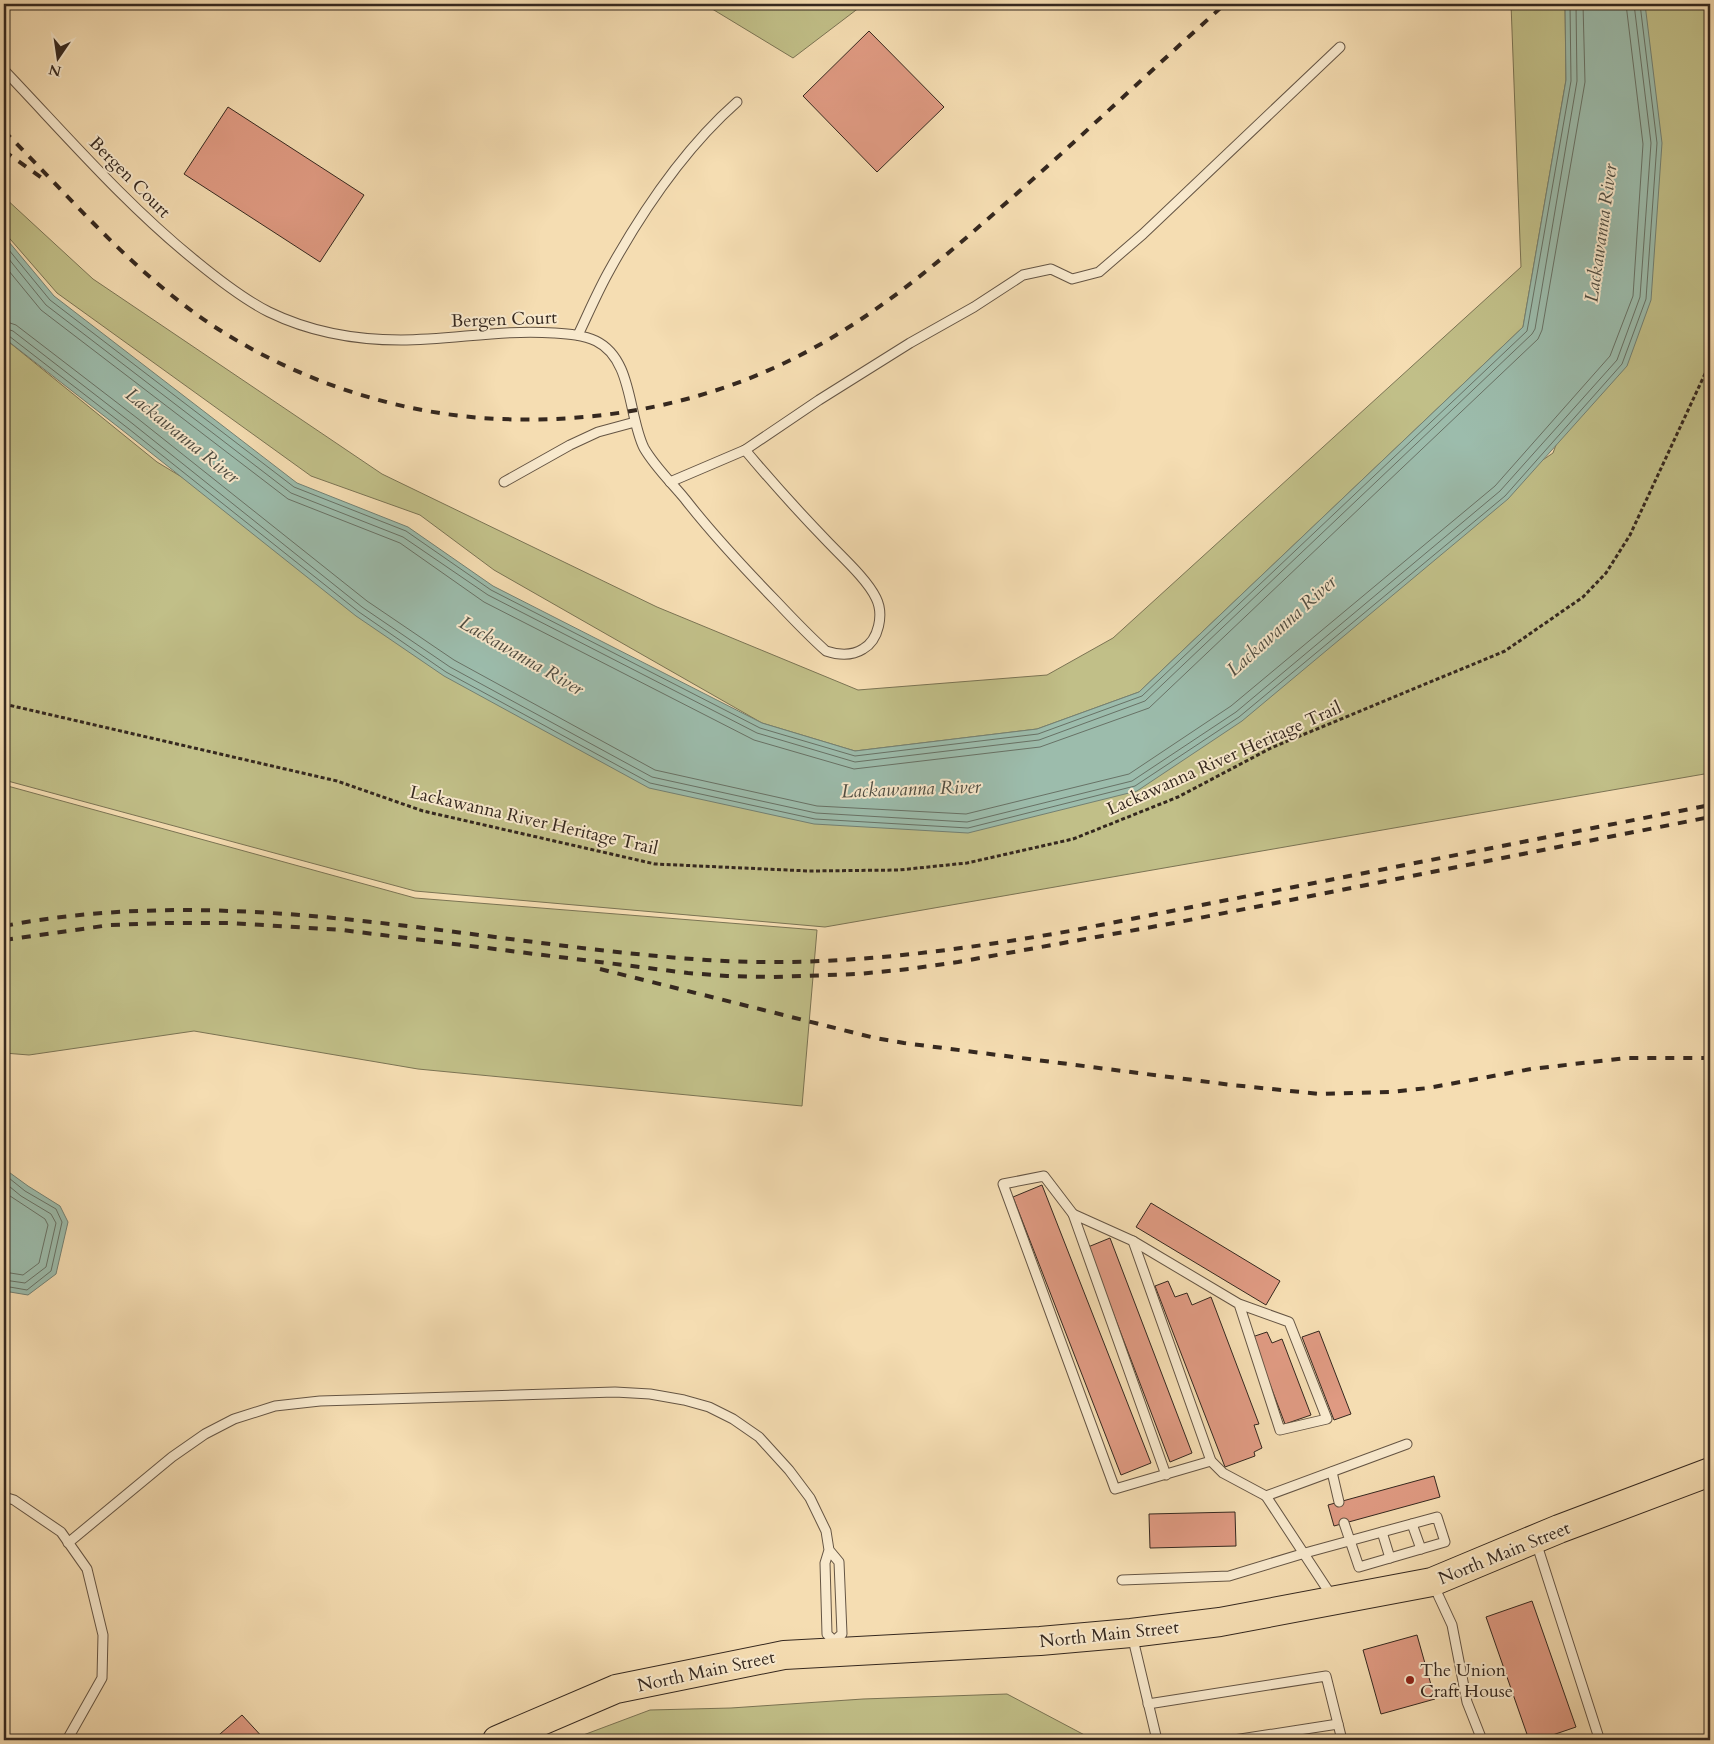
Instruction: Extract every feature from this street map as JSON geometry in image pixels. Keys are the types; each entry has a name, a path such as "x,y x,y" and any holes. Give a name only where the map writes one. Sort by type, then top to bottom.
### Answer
{"main road":[{"name":"North Main Street","path":"497,1740 616,1689 784,1655 835,1647 1040,1642 1220,1622 1432,1582 1710,1472"}],"lane":[{"path":"670,482 745,450 819,400 910,343 974,307 1023,275 1051,269 1072,278 1099,272 1143,234 1340,47"},
{"name":"Bergen Court","path":"4,70 131,204 173,243 215,276 268,312 308,328 365,339 403,340 532,331 578,335 596,341 605,347 618,364 627,387 635,422 644,448 656,466 707,526 747,571 826,651 848,654 866,648 878,627 880,616 879,604 875,596 849,564 773,484 745,450"},
{"path":"578,335 608,273 660,189 718,119 737,102"},
{"path":"504,482 598,432 635,422"},
{"path":"1166,1475 1073,1214 1044,1176 1003,1184 1115,1489 1166,1475 1211,1461"},
{"path":"1073,1214 1133,1241 1239,1304 1289,1322 1327,1419 1280,1430 1239,1304"},
{"path":"1133,1241 1211,1461 1223,1473 1266,1496 1334,1600"},
{"path":"68,1543 172,1457 205,1434 234,1419 275,1406 320,1401 615,1392 650,1394 684,1400 732,1419 759,1437 790,1470 810,1498 826,1531 829,1550 825,1563 827,1634 835,1647"},
{"path":"1266,1496 1407,1444"},
{"path":"1332,1472 1339,1502"},
{"path":"4,1497 14,1500 60,1532 87,1570 103,1635 102,1678 67,1740"},
{"path":"1122,1580 1229,1576 1305,1553 1349,1541 1382,1532 1412,1524 1436,1517 1445,1542 1359,1567 1349,1541 1344,1523"},
{"path":"1412,1524 1421,1549"},
{"path":"1382,1532 1390,1558"},
{"path":"1535,1540 1598,1736 1594,1740"},
{"path":"829,1550 839,1562 842,1634 835,1647"},
{"path":"1432,1582 1452,1625 1467,1702 1482,1740"},
{"path":"1131,1632 1157,1740"},
{"path":"1148,1704 1326,1676 1342,1740"},
{"path":"1234,1740 1338,1724"}],"path":[{"name":"Lackawanna River Heritage Trail","path":"4,704 337,781 423,811 655,864 809,871 899,870 968,863 1073,839 1178,797 1271,748 1505,651 1583,597 1606,573 1630,535 1710,363"}],"shaded area":[{"path":"704,4 864,4 793,58"},
{"path":"1511,4 1565,4 1566,80 1523,327 1139,692 1037,729 855,751 762,723 494,570 420,515 311,476 57,293 4,232 4,197 93,279 382,474 657,607 858,690 1047,675 1113,638 1521,267"},
{"path":"1630,4 1710,4 1710,773 825,927 415,891 4,780 4,338 157,462 368,590 574,736 1006,771 1362,583 1553,453 1619,273"},
{"path":"4,785 415,898 817,930 802,1106 418,1069 194,1031 29,1055 4,1053"},
{"path":"1007,1694 1094,1740 570,1740 650,1710 731,1708 863,1699"}],"water":[{"name":"Lackawanna River","path":"1565,4 1645,4 1662,143 1651,300 1627,366 1508,499 1242,721 1137,791 968,833 814,824 649,788 444,676 356,616 4,338 4,236 54,296 297,483 408,527 493,586 762,723 855,751 1037,729 1139,692 1523,327 1566,80"},
{"path":"4,1155 6,1170 60,1206 68,1222 56,1274 28,1295 4,1291"}],"building":[{"path":"869,31 944,107 877,172 803,96"},
{"path":"228,107 364,195 320,262 184,174"},
{"path":"1042,1185 1151,1463 1121,1475 1013,1197"},
{"path":"1151,1203 1280,1281 1266,1305 1136,1227"},
{"path":"1110,1238 1192,1453 1170,1462 1088,1247"},
{"path":"1168,1281 1175,1297 1187,1293 1192,1305 1211,1297 1259,1424 1254,1425 1262,1448 1254,1452 1255,1456 1225,1467 1155,1286"},
{"path":"1319,1331 1351,1414 1334,1420 1302,1337"},
{"path":"1267,1332 1272,1343 1282,1339 1311,1415 1285,1424 1252,1337"},
{"path":"1434,1476 1440,1497 1334,1526 1328,1505"},
{"path":"1235,1512 1236,1546 1150,1548 1149,1514"},
{"path":"1532,1601 1576,1727 1538,1740 1529,1740 1486,1617"},
{"path":"1417,1635 1435,1699 1381,1714 1363,1650"},
{"path":"242,1715 265,1740 213,1740"}],"railway":[{"path":"4,131 106,236 160,285 218,329 283,365 353,392 389,403 426,411 463,416 536,420 607,415 677,401 712,392 745,380 808,351 866,316 920,276 972,232 1225,4"},
{"path":"4,151 42,178"},
{"path":"4,926 92,914 180,910 267,913 355,920 530,942 706,960 752,962 843,960 934,952 1070,931 1710,805"},
{"path":"4,940 110,925 230,923 342,930 688,973 773,977 858,974 958,962 1174,923 1710,817"},
{"path":"600,969 875,1038 1232,1085 1320,1094 1392,1092 1428,1088 1531,1069 1626,1058 1710,1058"}],"place":[{"name":"The Union Craft House","path":"1410,1680"}]}
